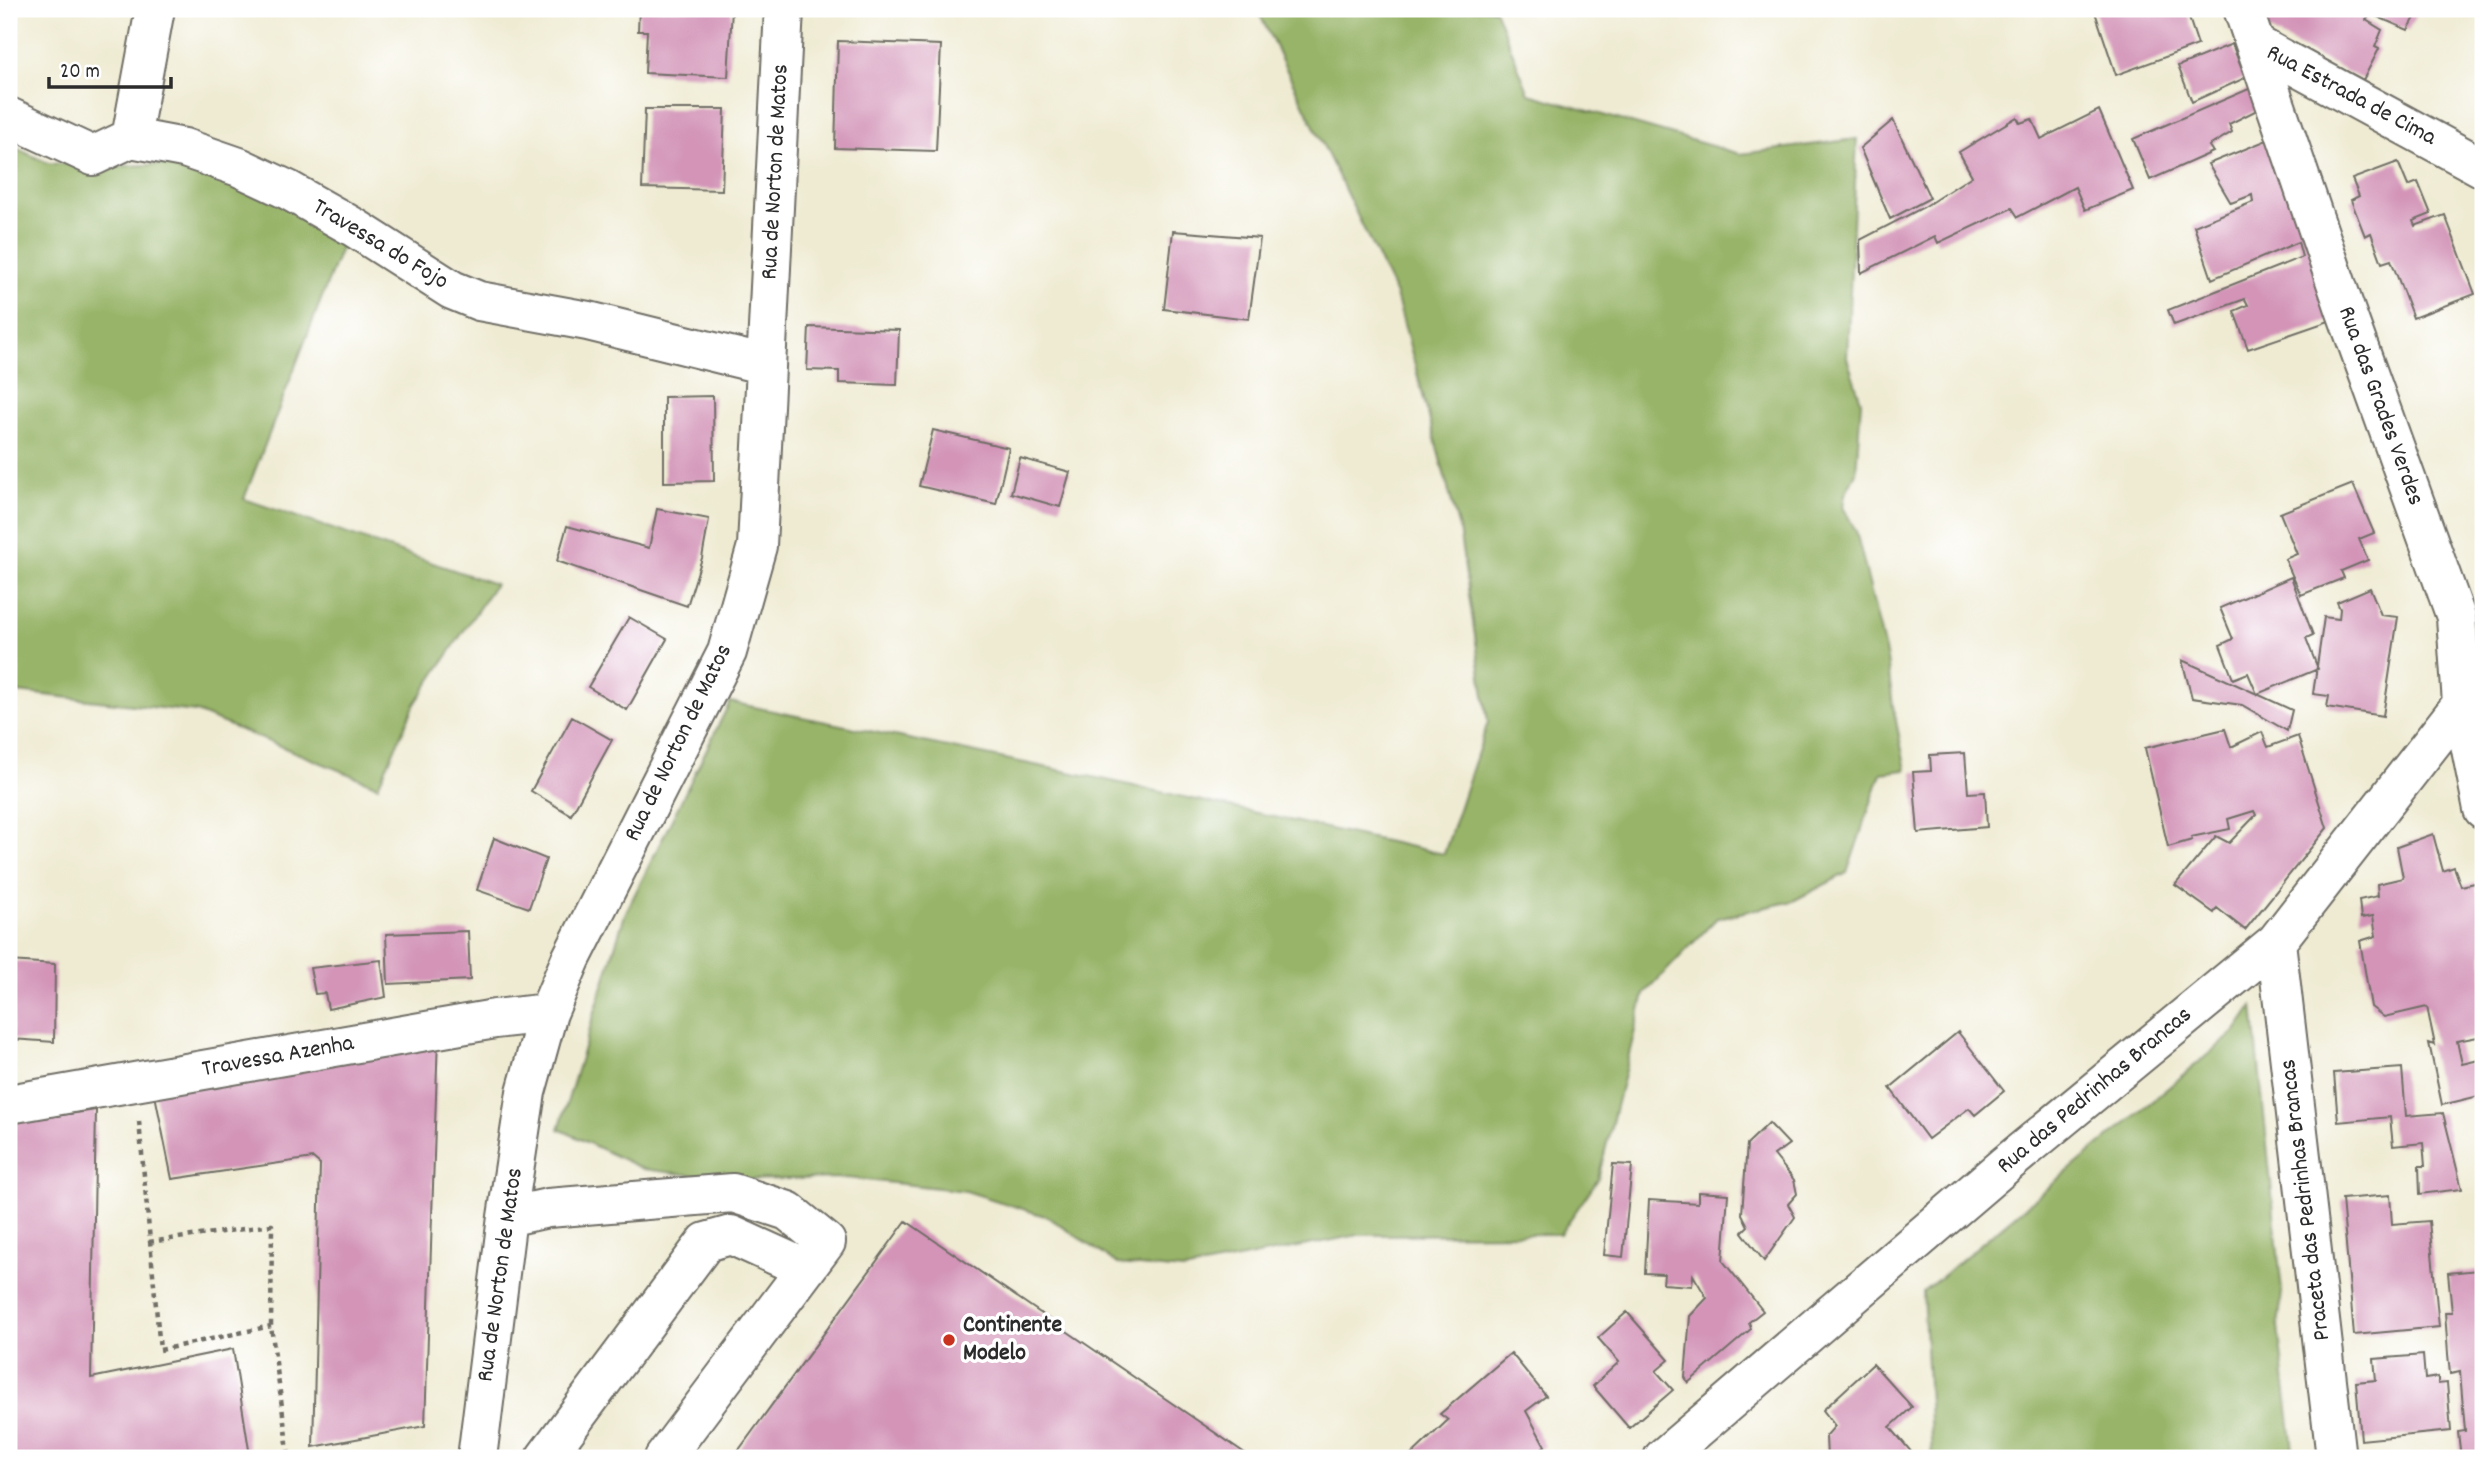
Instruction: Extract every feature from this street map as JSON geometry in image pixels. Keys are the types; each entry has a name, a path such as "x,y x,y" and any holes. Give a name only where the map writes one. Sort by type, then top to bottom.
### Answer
{"street":[{"path":"9,117 93,156 131,138 156,9"},
{"name":"Rua de Norton de Matos","path":"477,1458 507,1217 526,1092 548,1013 571,959 727,652 757,546 784,9"},
{"name":"Rua das Grades Verdes","path":"2243,9 2346,312 2456,617 2472,693 2483,810"},
{"name":"Rua Estrada de Cima","path":"2255,44 2483,168"},
{"name":"Travessa do Fojo","path":"131,138 184,148 239,167 288,190 355,228 452,290 479,301 589,321 766,365"},
{"name":"Rua das Pedrinhas Brancas","path":"1663,1458 2004,1166 2276,942 2472,693"},
{"name":"Praceta das Pedrinhas Brancas","path":"2276,942 2336,1458"},
{"name":"Travessa Azenha","path":"9,1104 495,1019 548,1013"},
{"path":"507,1217 548,1208 733,1193 788,1211 826,1242 664,1458"},
{"path":"545,1458 706,1242 731,1235 806,1269"}],"path":[{"path":"136,1082 160,1350 271,1326"},
{"path":"149,1242 272,1225 271,1326 289,1458"}],"green space":[{"path":"1257,9 1495,9 1529,94 1740,154 1857,139 1847,358 1861,401 1856,473 1845,494 1843,507 1856,531 1887,659 1906,770 1881,773 1847,873 1793,901 1717,918 1644,994 1598,1179 1560,1234 1358,1235 1183,1270 1118,1264 1048,1217 966,1191 847,1178 731,1180 643,1169 559,1129 625,914 730,702 1088,776 1444,854 1488,722 1459,529 1396,295"},
{"path":"9,145 48,163 108,167 164,164 229,173 348,230 244,499 495,584 415,704 378,786 196,712 9,691"},
{"path":"2253,1006 2282,1292 2278,1327 2294,1458 1932,1458 1923,1292 2235,1032"}],"building":[{"path":"639,9 732,9 728,77 645,73 647,31 638,31"},
{"path":"2094,9 2186,9 2198,45 2116,75"},
{"path":"2257,9 2420,9 2408,30 2371,14 2366,20 2382,30 2375,47 2379,49 2363,80 2264,28"},
{"path":"838,41 941,45 936,151 835,148"},
{"path":"2232,44 2245,78 2192,102 2178,66"},
{"path":"2251,88 2259,109 2229,124 2232,132 2209,146 2213,152 2150,180 2133,139"},
{"path":"645,109 725,109 722,190 642,188"},
{"path":"2099,110 2133,190 2085,210 2075,187 2018,217 2012,208 1938,243 1935,236 1861,273 1860,240 1924,207 1972,176 1959,152 2017,117 2020,123 2032,119 2041,139"},
{"path":"1893,120 1930,198 1890,219 1860,148"},
{"path":"2272,138 2338,318 2248,349 2234,311 2248,305 2245,299 2174,325 2168,310 2302,257 2298,242 2212,279 2194,226 2253,202 2252,195 2231,203 2208,164"},
{"path":"2398,162 2408,186 2418,182 2431,214 2413,221 2415,226 2445,215 2475,294 2413,318 2391,260 2382,263 2371,233 2365,236 2351,200 2359,196 2352,179"},
{"path":"1173,231 1260,238 1249,319 1164,309"},
{"path":"809,327 899,330 897,385 839,383 839,371 807,370"},
{"path":"713,396 714,481 664,482 664,397"},
{"path":"933,430 1009,448 996,504 919,486"},
{"path":"1020,458 1070,472 1060,507 1011,493"},
{"path":"2353,484 2374,533 2359,539 2368,560 2341,571 2344,578 2301,595 2285,559 2297,554 2280,513"},
{"path":"657,509 709,519 702,558 687,606 557,561 567,526 649,548"},
{"path":"2291,577 2313,635 2306,638 2318,669 2257,694 2248,673 2233,679 2220,645 2233,639 2220,608"},
{"path":"2370,588 2381,615 2398,617 2383,716 2327,707 2329,696 2313,694 2324,617 2339,619 2340,609 2337,602"},
{"path":"629,617 667,639 627,710 588,687"},
{"path":"2182,660 2292,710 2287,731 2242,705 2192,698"},
{"path":"572,717 612,740 571,815 531,791"},
{"path":"2225,729 2231,747 2262,732 2268,747 2298,736 2327,828 2245,930 2217,908 2214,913 2175,885 2216,836 2229,843 2256,815 2254,811 2228,819 2230,829 2191,837 2192,840 2168,847 2145,748"},
{"path":"1965,753 1968,793 1985,792 1987,827 1918,833 1913,772 1931,771 1930,755"},
{"path":"2433,834 2443,871 2454,867 2461,886 2475,883 2483,917 2483,1036 2457,1041 2462,1064 2483,1059 2483,1095 2442,1105 2429,1043 2435,1045 2427,1007 2384,1017 2371,1007 2360,941 2376,936 2373,916 2361,918 2359,900 2378,896 2377,884 2403,878 2397,847"},
{"path":"494,838 546,859 529,908 477,890"},
{"path":"468,931 470,980 388,984 386,934"},
{"path":"381,960 386,997 328,1009 325,993 315,994 310,968"},
{"path":"9,961 55,964 54,1042 12,1039 13,996 9,995"},
{"path":"1958,1032 2004,1091 1975,1115 1969,1108 1928,1139 1890,1088"},
{"path":"438,1036 425,1426 313,1447 320,1164 313,1158 172,1179 154,1090"},
{"path":"2402,1068 2406,1116 2443,1113 2462,1189 2420,1194 2419,1166 2425,1166 2423,1143 2393,1146 2390,1117 2338,1122 2334,1073"},
{"path":"96,1110 91,1378 233,1349 250,1456 9,1458 9,1123"},
{"path":"1769,1123 1789,1144 1774,1155 1794,1180 1797,1194 1788,1204 1795,1217 1764,1261 1742,1232 1748,1226 1742,1214 1747,1144"},
{"path":"1613,1164 1632,1165 1623,1257 1604,1255"},
{"path":"1698,1192 1728,1194 1723,1261 1763,1311 1749,1322 1751,1329 1688,1383 1685,1377 1690,1316 1707,1298 1693,1275 1692,1286 1663,1284 1664,1274 1645,1273 1649,1200 1698,1203"},
{"path":"2390,1195 2392,1224 2429,1221 2439,1327 2354,1335 2342,1199"},
{"name":"Continente Modelo","path":"906,1221 1252,1458 733,1458"},
{"path":"2478,1270 2480,1282 2483,1281 2483,1458 2461,1458 2458,1432 2465,1431 2460,1372 2450,1374 2445,1312 2452,1312 2448,1273"},
{"path":"1627,1312 1669,1360 1656,1371 1673,1390 1629,1428 1593,1386 1619,1362 1598,1338"},
{"path":"1511,1353 1546,1396 1526,1411 1545,1446 1529,1458 1408,1458 1448,1420 1440,1414"},
{"path":"2423,1355 2425,1379 2438,1377 2438,1384 2447,1383 2451,1431 2361,1440 2356,1382 2376,1380 2374,1359"},
{"path":"1873,1364 1912,1407 1890,1427 1913,1454 1927,1453 1927,1458 1827,1458 1826,1436 1835,1426 1823,1410"}],"place":[{"name":"Continente Modelo","path":"949,1340"}]}
